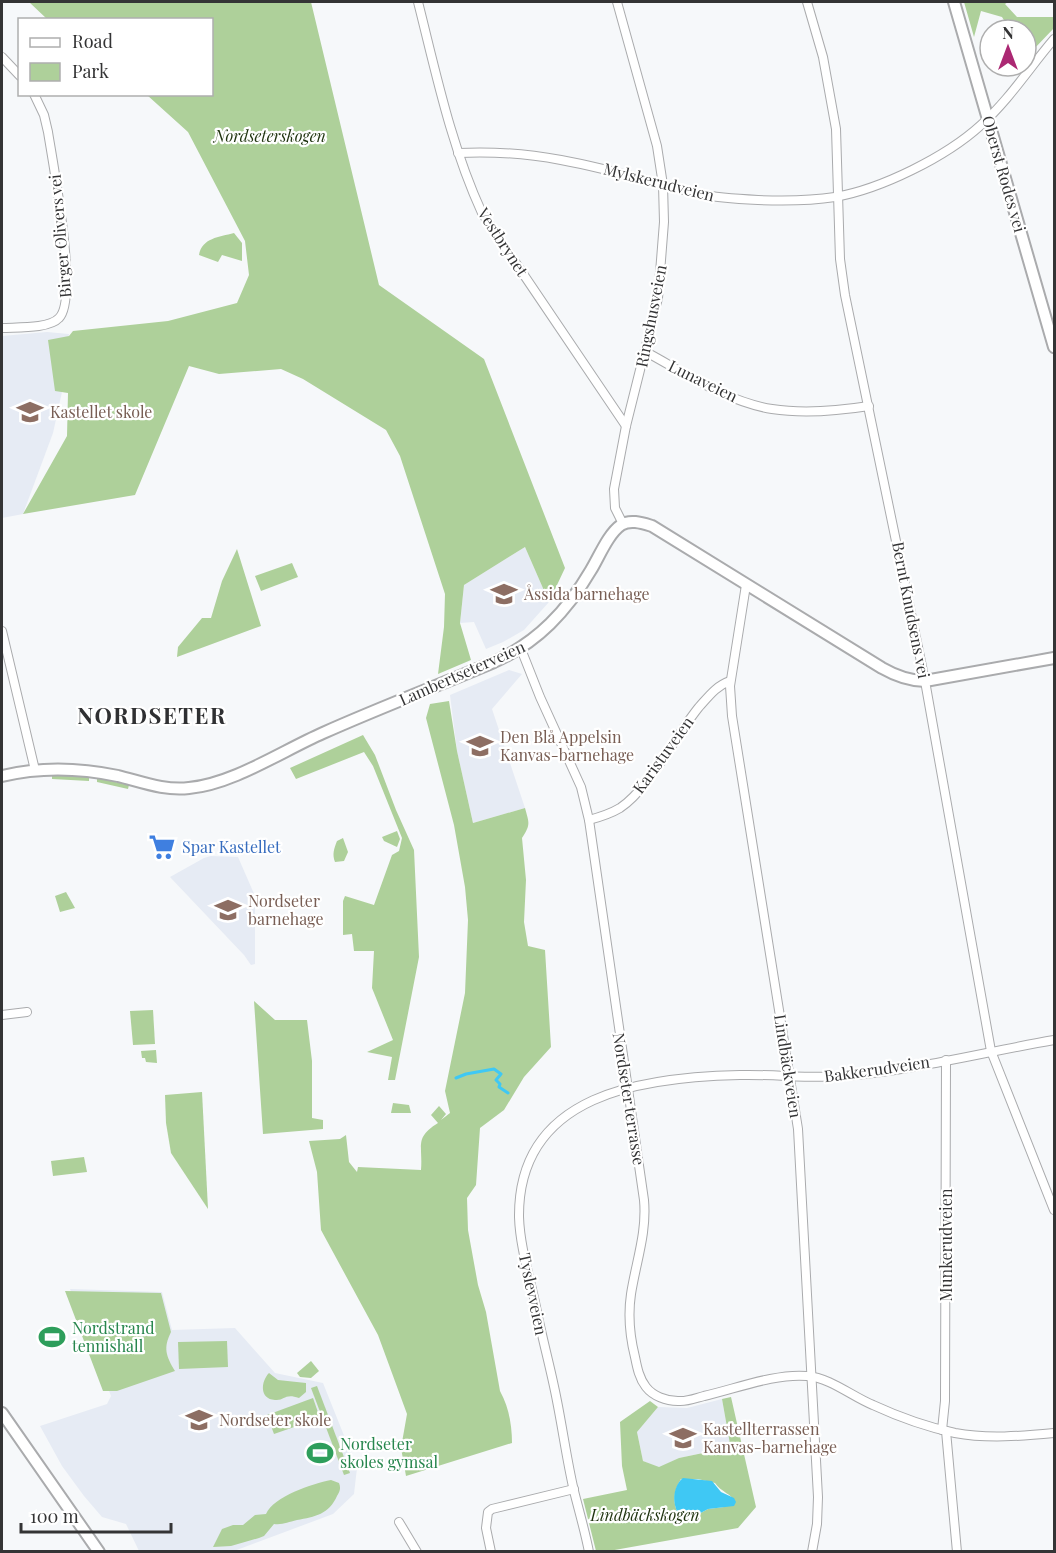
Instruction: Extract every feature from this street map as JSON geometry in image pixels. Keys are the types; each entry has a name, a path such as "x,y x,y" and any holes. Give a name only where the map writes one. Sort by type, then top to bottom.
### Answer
{"main road":[{"name":"Oberst Rodes vei","path":"954,2 1054,347"},
{"path":"623,524 635,522 652,526 888,672 914,681 926,681 1054,658"},
{"name":"Lambertseterveien","path":"2,776 35,770 94,772 175,789 214,784 321,733 521,649 564,609 583,584 611,537 623,524"},
{"path":"2,1413 99,1551"}],"street":[{"name":"Vestbrynet","path":"418,2 458,153 471,189 488,223 626,426"},
{"name":"Ringshusveien","path":"616,2 657,146 663,185 664,222 661,275 614,489 615,508 623,524"},
{"name":"Bernt Knudsens vei","path":"807,2 823,57 836,129 837,197 842,270 926,681 991,1051 1054,1210"},
{"name":"Mylskerudveien","path":"458,153 523,154 569,160 700,194 745,200 786,201 837,197 877,185 917,167 979,127 1008,97 1054,39"},
{"path":"2,57 18,74"},
{"name":"Birger Olivers vei","path":"2,328 50,324 64,313 67,304 68,282 64,243 51,151 46,120 35,96"},
{"name":"Lunaveien","path":"646,351 728,396 770,409 822,411 869,405"},
{"name":"Lindbäckveien","path":"746,585 730,681 732,716 798,1133 818,1497 817,1524 812,1551"},
{"path":"2,631 35,770"},
{"name":"Nordseter terrasse","path":"521,649 581,787 589,820 645,1210 644,1235 631,1293 632,1347 638,1371 646,1387 658,1396 667,1400 682,1401 768,1380 812,1377"},
{"name":"Karistuveien","path":"589,820 610,813 629,801 644,784 697,709 718,686 730,681"},
{"path":"2,1015 27,1012"},
{"name":"Bakkerudveien","path":"627,1086 666,1079 738,1075 821,1078 856,1075 1054,1040"},
{"name":"Munkerudveien","path":"946,1060 944,1430 957,1551"},
{"name":"Tyslevveien","path":"589,1551 521,1233 520,1192 530,1156 550,1130 569,1114 590,1102 627,1086"},
{"path":"812,1377 821,1378 897,1416 944,1430 969,1435 998,1436 1054,1433"},
{"path":"491,1551 486,1520 488,1512 492,1509 574,1489"},
{"path":"399,1522 417,1551"}],"shaded area":[{"name":"Kastellet skole","path":"47,332 69,334 62,392 53,433 23,514 2,518 2,336"},
{"name":"Åssida barnehage","path":"525,547 549,602 524,630 486,649 474,622 460,623 464,585"},
{"name":"Den Blå Appelsin Kanvas-barnehage","path":"509,670 522,674 492,709 525,808 473,823 457,751 450,695"},
{"name":"Nordseter barnehage","path":"211,856 238,857 255,896 255,964 251,965 170,877"},
{"name":"Nordseter skole","path":"70,1289 162,1292 172,1330 235,1328 275,1373 323,1383 357,1468 354,1494 333,1514 234,1551 139,1551 126,1524 102,1517 84,1496 62,1466 40,1426 107,1404 111,1396"},
{"name":"Kastellterrassen Kanvas-barnehage","path":"722,1399 730,1444 727,1448 679,1458 659,1468 643,1461 637,1432 658,1407 687,1408"}],"green space":[{"name":"Nordseterskogen","path":"29,2 311,2 379,285 484,359 565,568 549,602 525,547 464,585 460,623 471,660 438,674 444,627 445,594 400,456 386,430 303,379 281,369 219,374 189,366 135,495 23,514 67,436 68,393 55,391 48,340 69,336 73,331 168,321 237,303 249,275 245,241 188,132 148,96 213,96 213,18 46,18"},
{"path":"964,2 1008,2 1005,4 1017,17 1054,17 1054,28 1038,45 1038,18 1003,18 981,11 974,37"},
{"path":"234,233 242,243 242,261 222,255 218,262 199,255 207,242"},
{"path":"237,549 261,626 177,657 178,647 202,618 211,618 222,581"},
{"path":"292,563 298,577 261,591 255,576"},
{"path":"449,701 457,751 473,823 525,808 528,823 522,838 526,880 524,922 528,946 545,950 551,1047 524,1077 504,1110 480,1128 476,1185 467,1198 468,1230 478,1285 486,1312 500,1391 506,1403 512,1443 406,1476 401,1448 407,1414 378,1335 321,1230 317,1172 309,1141 340,1139 346,1135 349,1162 357,1172 358,1167 421,1170 421,1143 425,1133 438,1123 431,1115 439,1106 446,1114 441,1120 450,1113 445,1091 465,993 468,920 465,887 454,825 426,718 430,704"},
{"path":"363,735 375,755 414,850 419,957 395,1080 388,1080 392,1057 367,1052 393,1040 372,988 374,951 354,951 352,934 343,935 343,901 345,896 374,905 392,855 399,851 402,838 373,766 364,752 296,779 290,768"},
{"path":"52,775 89,777 89,781 52,779"},
{"path":"97,778 129,785 128,789 97,782"},
{"path":"397,831 400,839 397,847 384,841 382,837"},
{"path":"343,838 348,852 344,861 335,862 337,841"},
{"path":"66,892 75,908 60,912 55,896"},
{"path":"254,1001 275,1020 307,1020 312,1061 312,1118 323,1120 323,1129 263,1134"},
{"path":"153,1010 155,1044 133,1045 130,1011"},
{"path":"156,1050 157,1063 146,1062 145,1058 142,1058 141,1051"},
{"path":"202,1092 208,1209 171,1153 166,1123 165,1095"},
{"path":"393,1103 409,1105 411,1113 391,1113"},
{"path":"84,1157 87,1172 53,1176 51,1161"},
{"path":"65,1291 161,1293 171,1332 167,1352 175,1371 117,1391 103,1391"},
{"path":"227,1341 228,1367 179,1369 178,1342"},
{"path":"311,1361 319,1371 311,1378 300,1377 297,1373"},
{"path":"269,1373 278,1380 306,1383 306,1392 299,1398 290,1396 278,1400 270,1399 263,1389 264,1380"},
{"path":"317,1386 350,1473 344,1475 311,1388"},
{"name":"Lindbäckskogen","path":"731,1397 756,1507 738,1528 609,1551 596,1551 583,1499 627,1490 622,1466 620,1422 650,1401 658,1407 637,1432 643,1461 659,1467 679,1458 727,1448 730,1444 722,1399","holes":["681,1479 698,1479 715,1483 735,1502 724,1507 708,1509 697,1515 678,1513 674,1500 675,1491"]},
{"path":"313,1398 320,1418 274,1434 267,1415"},
{"path":"331,1480 339,1483 339,1491 334,1502 321,1514 274,1524 264,1536 259,1538 231,1546 213,1547 222,1529 233,1525 243,1525 255,1515 266,1514 285,1496 314,1484"}],"water":[{"path":"683,1478 712,1481 721,1492 734,1498 736,1502 734,1506 708,1509 697,1515 678,1513 674,1494"}],"waterway":[{"path":"456,1078 494,1069 501,1074 496,1080 500,1084 499,1087 508,1093"}],"place":[{"name":"Kastellet skole","path":"30,412"},
{"name":"Åssida barnehage","path":"504,594"},
{"name":"Den Blå Appelsin Kanvas-barnehage","path":"480,746"},
{"name":"Spar Kastellet","path":"162,847"},
{"name":"Nordseter barnehage","path":"228,910"},
{"name":"Nordstrand tennishall","path":"52,1337"},
{"name":"Nordseter skole","path":"199,1420"},
{"name":"Kastellterrassen Kanvas-barnehage","path":"683,1438"},
{"name":"Nordseter skoles gymsal","path":"320,1453"}],"district":[{"name":"NORDSETER","path":"152,716"}]}
